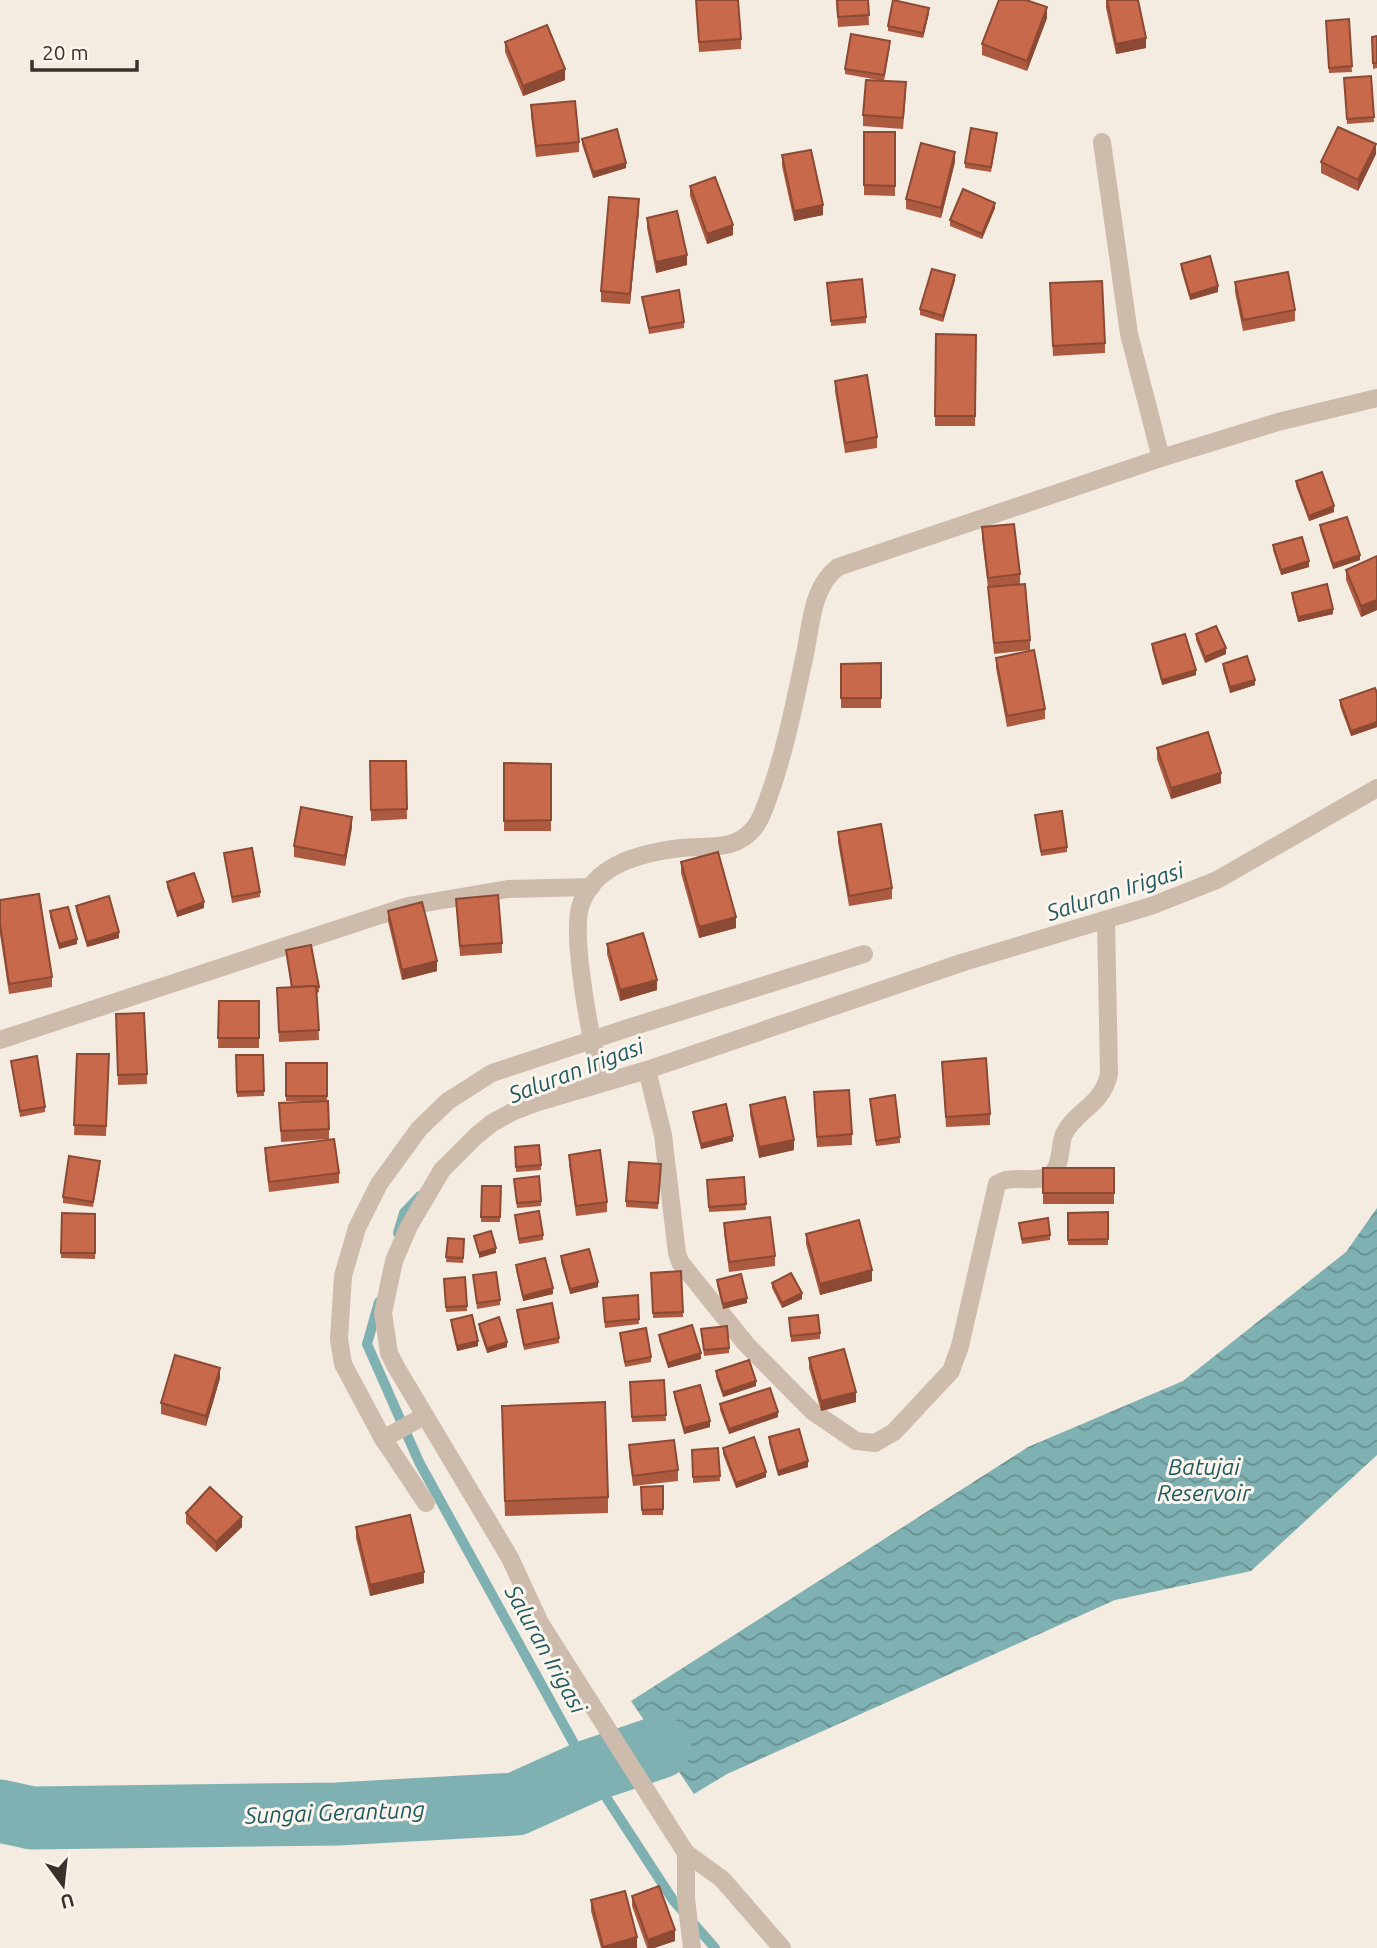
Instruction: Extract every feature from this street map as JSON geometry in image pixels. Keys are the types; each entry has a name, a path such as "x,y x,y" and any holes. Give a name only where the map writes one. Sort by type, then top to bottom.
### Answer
{"street":[{"path":"1102,142 1129,334 1161,458"},
{"path":"602,1079 592,1045 578,941 580,906 604,872 629,859 682,848 723,847 740,840 756,825 775,778 816,601 823,583 832,572 838,567 1161,458 1278,422 1377,398"},
{"path":"782,1948 722,1879 682,1846 540,1623 510,1558 465,1480 420,1418 389,1353 383,1313 394,1261 409,1226 442,1170 476,1136 514,1111 602,1079 646,1070 964,962 1151,906 1217,880 1377,788"},
{"path":"0,1040 408,906 508,888 591,887"},
{"path":"646,1070 663,1135 680,1262 746,1344 812,1411 856,1441 875,1443 894,1432 951,1371 960,1346 997,1184 1006,1179 1043,1178 1052,1174 1057,1166 1065,1131 1102,1093 1109,1074 1106,919"},
{"path":"426,1503 343,1364 339,1339 343,1276 357,1228 379,1184 419,1129 448,1101 492,1073 592,1045 864,954"},
{"path":"387,1436 420,1418"},
{"path":"682,1846 692,1943"}],"water":[{"name":"Batujai Reservoir","path":"1377,1208 1377,1455 1251,1571 1115,1600 727,1774 694,1794 631,1701 1028,1447 1183,1381 1346,1252"}],"building":[{"path":"696,0 738,0 741,39 699,42"},
{"path":"837,0 868,0 869,15 838,17"},
{"path":"893,0 929,8 923,33 888,26"},
{"path":"999,0 1026,0 1047,7 1027,61 982,44"},
{"path":"1107,0 1138,0 1146,38 1116,44"},
{"path":"1349,19 1352,66 1329,68 1326,21"},
{"path":"547,25 565,69 523,86 505,42"},
{"path":"851,34 890,41 884,75 845,69"},
{"path":"1377,36 1377,63 1373,63 1372,37"},
{"path":"1371,76 1374,117 1347,119 1344,78"},
{"path":"866,80 906,82 903,118 863,115"},
{"path":"575,101 579,142 536,146 531,105"},
{"path":"1338,127 1376,144 1358,180 1321,162"},
{"path":"971,128 997,133 991,167 965,163"},
{"path":"617,129 626,163 593,172 582,139"},
{"path":"864,132 895,132 895,186 864,185"},
{"path":"921,143 955,152 941,208 906,199"},
{"path":"811,150 823,205 794,211 782,155"},
{"path":"715,177 733,225 707,234 690,186"},
{"path":"963,189 995,203 982,234 950,220"},
{"path":"609,197 639,199 630,294 601,291"},
{"path":"677,211 687,255 656,262 647,218"},
{"path":"1210,256 1218,286 1190,295 1181,264"},
{"path":"932,269 955,275 943,316 920,309"},
{"path":"1288,272 1295,310 1243,320 1235,282"},
{"path":"862,279 866,317 831,321 827,283"},
{"path":"1102,281 1105,343 1053,346 1050,283"},
{"path":"679,290 684,322 649,328 642,297"},
{"path":"936,334 976,335 975,416 935,416"},
{"path":"867,375 877,437 845,443 835,381"},
{"path":"1322,472 1334,506 1309,516 1296,481"},
{"path":"1347,517 1360,555 1333,564 1320,525"},
{"path":"1014,524 1020,574 988,578 982,527"},
{"path":"1302,537 1309,561 1281,570 1273,545"},
{"path":"1377,556 1377,600 1361,606 1346,570"},
{"path":"1025,584 1030,640 994,643 988,587"},
{"path":"1327,584 1333,609 1298,617 1292,593"},
{"path":"1216,626 1226,648 1205,657 1196,634"},
{"path":"1185,634 1196,670 1162,680 1152,644"},
{"path":"1034,650 1045,709 1007,716 996,658"},
{"path":"1247,656 1255,680 1230,687 1223,664"},
{"path":"881,663 881,698 841,698 841,664"},
{"path":"1375,688 1377,722 1351,731 1340,700"},
{"path":"1208,732 1221,773 1171,788 1157,748"},
{"path":"370,761 406,761 407,809 371,810"},
{"path":"504,763 551,764 551,820 504,821"},
{"path":"301,807 352,817 345,856 294,846"},
{"path":"1062,811 1067,847 1041,851 1035,815"},
{"path":"881,824 892,888 849,896 838,832"},
{"path":"252,848 260,892 232,897 224,853"},
{"path":"718,852 736,917 699,927 681,862"},
{"path":"194,873 204,902 177,912 167,882"},
{"path":"39,894 52,977 9,984 0,924 0,900"},
{"path":"498,895 502,943 460,946 456,899"},
{"path":"109,896 119,932 87,942 76,906"},
{"path":"422,902 437,961 402,970 388,911"},
{"path":"68,907 77,939 59,944 50,911"},
{"path":"643,933 657,980 620,990 607,944"},
{"path":"311,945 319,987 292,987 286,950"},
{"path":"316,986 319,1030 279,1032 277,988"},
{"path":"219,1001 259,1001 259,1038 218,1038"},
{"path":"144,1013 147,1074 118,1075 116,1014"},
{"path":"77,1054 109,1054 106,1126 74,1125"},
{"path":"236,1055 263,1055 264,1091 237,1092"},
{"path":"37,1056 45,1107 20,1111 11,1061"},
{"path":"986,1058 990,1114 946,1117 942,1062"},
{"path":"286,1063 327,1063 327,1096 286,1096"},
{"path":"849,1090 852,1134 817,1137 814,1092"},
{"path":"895,1095 900,1137 876,1141 870,1099"},
{"path":"785,1097 794,1140 759,1147 750,1105"},
{"path":"328,1101 329,1129 281,1131 279,1103"},
{"path":"726,1104 733,1136 701,1144 693,1112"},
{"path":"334,1139 339,1173 269,1182 265,1148"},
{"path":"539,1145 541,1165 516,1167 515,1147"},
{"path":"600,1150 607,1202 576,1206 569,1155"},
{"path":"69,1156 100,1161 93,1202 63,1197"},
{"path":"629,1162 661,1164 658,1203 626,1201"},
{"path":"1043,1168 1114,1168 1114,1193 1043,1193"},
{"path":"539,1176 541,1201 517,1203 514,1179"},
{"path":"744,1177 746,1204 709,1207 707,1180"},
{"path":"482,1186 501,1186 500,1217 481,1217"},
{"path":"539,1211 543,1235 519,1239 515,1215"},
{"path":"1108,1212 1108,1239 1068,1240 1068,1213"},
{"path":"62,1213 95,1214 95,1253 61,1253"},
{"path":"770,1217 775,1256 729,1262 724,1223"},
{"path":"1048,1218 1050,1235 1022,1239 1019,1223"},
{"path":"859,1220 872,1270 820,1284 806,1234"},
{"path":"491,1231 496,1248 479,1253 474,1236"},
{"path":"448,1238 464,1239 463,1258 446,1257"},
{"path":"589,1249 598,1282 570,1289 561,1256"},
{"path":"545,1258 553,1288 523,1296 516,1265"},
{"path":"681,1271 683,1312 653,1313 651,1273"},
{"path":"496,1272 500,1300 477,1303 473,1275"},
{"path":"791,1273 802,1293 782,1303 772,1283"},
{"path":"741,1274 747,1298 723,1304 717,1280"},
{"path":"465,1277 467,1306 446,1307 444,1279"},
{"path":"638,1295 639,1319 605,1322 603,1298"},
{"path":"552,1303 559,1338 524,1345 517,1310"},
{"path":"472,1315 478,1341 457,1346 451,1320"},
{"path":"818,1315 820,1333 791,1336 789,1318"},
{"path":"499,1317 507,1342 487,1348 479,1324"},
{"path":"692,1325 701,1353 668,1363 659,1335"},
{"path":"727,1326 729,1348 704,1350 701,1329"},
{"path":"646,1328 651,1357 625,1362 620,1333"},
{"path":"844,1349 856,1392 821,1401 809,1358"},
{"path":"175,1355 220,1368 206,1416 161,1403"},
{"path":"749,1360 756,1381 723,1392 716,1371"},
{"path":"664,1380 666,1415 632,1417 630,1382"},
{"path":"700,1385 710,1421 684,1428 674,1392"},
{"path":"770,1388 778,1412 729,1429 720,1404"},
{"path":"605,1402 608,1497 505,1501 502,1406"},
{"path":"799,1429 808,1461 778,1471 769,1437"},
{"path":"754,1437 766,1472 736,1483 723,1448"},
{"path":"674,1440 678,1470 633,1476 629,1445"},
{"path":"718,1448 720,1476 693,1477 692,1450"},
{"path":"663,1486 663,1509 642,1510 641,1487"},
{"path":"210,1487 242,1517 216,1542 186,1513"},
{"path":"410,1515 424,1572 370,1585 356,1527"},
{"path":"659,1886 675,1930 648,1940 632,1896"},
{"path":"625,1891 637,1937 603,1947 591,1900"}],"waterway":[{"name":"Saluran Irigasi","path":"398,1233 404,1213 420,1196"},
{"name":"Saluran Irigasi","path":"379,1302 367,1344 419,1462 589,1771 673,1900 715,1948"},
{"name":"Sungai Gerantung","path":"0,1811 32,1818 337,1814 516,1804 589,1771 660,1747"}]}
